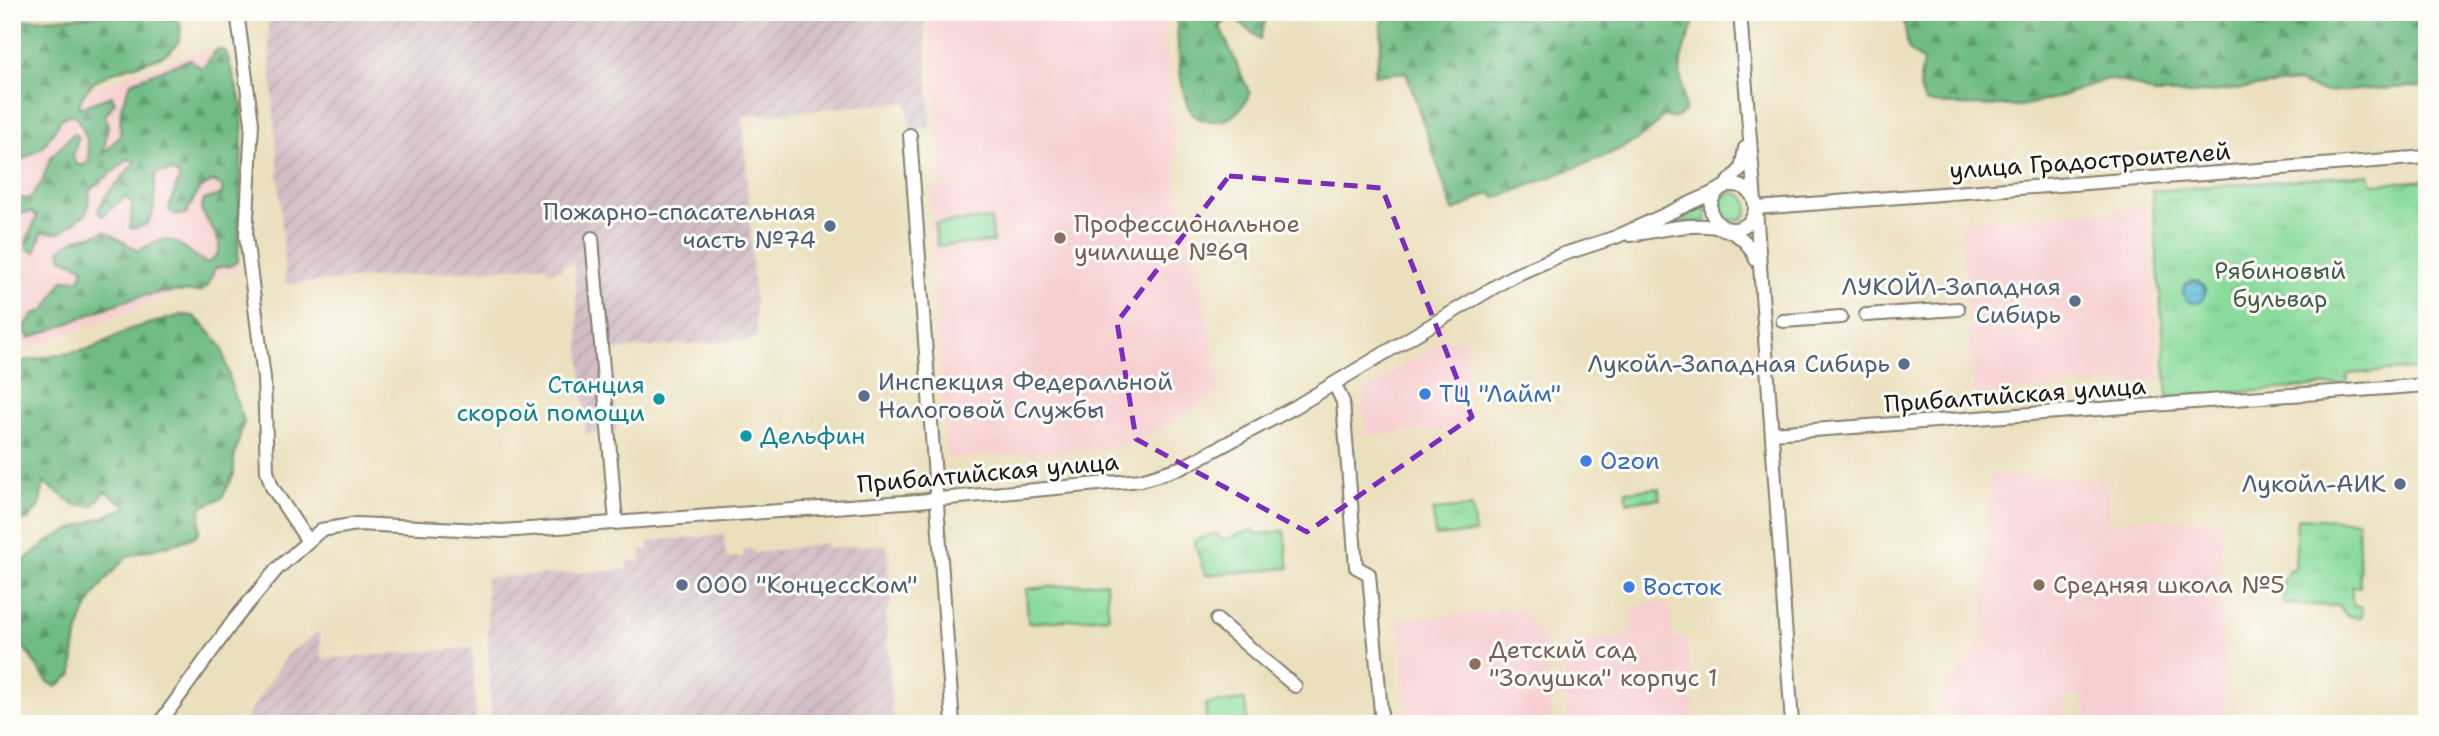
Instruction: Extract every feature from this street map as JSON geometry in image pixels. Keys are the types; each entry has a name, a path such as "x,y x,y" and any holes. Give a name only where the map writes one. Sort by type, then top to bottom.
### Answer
{"street":[{"path":"237,12 252,123 246,236 264,378 267,471 272,487 307,540"},
{"path":"1740,12 1792,724"},
{"path":"1746,116 1741,169 1713,198 1711,209 1716,220 1745,239 1759,267"},
{"path":"910,135 953,724"},
{"name":"улица Градостроителей","path":"1755,205 2427,157"},
{"path":"1721,188 1743,187 1755,205 1752,218 1745,226 1735,229 1725,227"},
{"name":"Прибалтийская улица","path":"1641,230 1721,188"},
{"name":"Прибалтийская улица","path":"159,724 215,643 277,569 321,530 345,524 480,532 1123,484 1163,474 1206,456 1335,385 1503,282 1560,256 1641,230 1725,227"},
{"path":"592,238 616,523"},
{"path":"1866,315 1958,309"},
{"path":"1783,321 1841,317"},
{"name":"Прибалтийская улица","path":"1772,433 2427,384"},
{"path":"1335,385 1343,402 1356,567 1368,574 1382,724"},
{"path":"1217,620 1295,686"}],"highlighted area":[{"path":"1229,176 1382,188 1472,417 1307,532 1136,439 1117,322"}],"shaded area":[{"path":"267,12 924,12 931,127 911,129 906,102 743,116 757,339 611,350 617,431 586,434 574,264 562,265 562,270 547,271 546,265 286,284"},
{"name":"Профессиональное училище №69","path":"926,12 1164,12 1179,204 1202,286 1220,392 1139,442 1090,450 947,458 930,219 933,218 931,189 942,187"},
{"path":"205,49 223,52 223,94 238,270 12,355 12,116"},
{"path":"2148,207 2161,379 1974,395 1960,221"},
{"path":"1465,339 1470,428 1367,435 1363,412 1366,391 1443,340"},
{"path":"1990,473 2108,480 2107,515 2115,523 2126,524 2128,518 2222,521 2220,625 2226,643 2224,724 2085,724 2085,696 2066,696 2066,724 1964,724 1939,706 1939,695 1983,639"},
{"path":"724,535 726,558 743,557 743,551 750,548 756,553 826,543 827,548 887,544 891,606 886,614 893,724 491,724 486,578 627,570 627,562 641,561 641,549 649,549 649,541"},
{"path":"1669,602 1672,639 1688,638 1694,724 1568,724 1561,642 1629,637 1631,615 1640,604"},
{"name":"Детский сад \"Золушка\" корпус 1","path":"1521,609 1544,637 1551,724 1408,724 1399,619"},
{"path":"319,632 322,659 472,648 476,724 242,724 288,654"}],"green space":[{"path":"1176,12 1268,12 1260,39 1230,15 1220,27 1250,94 1240,109 1225,120 1200,119 1188,106 1178,50"},
{"path":"1382,12 1695,12 1681,61 1684,112 1674,119 1663,116 1634,141 1590,162 1504,196 1495,198 1491,193 1453,211 1406,72 1374,75 1381,45"},
{"path":"1903,12 2427,12 2427,86 2323,92 2298,82 2193,94 2155,94 2132,84 2107,79 2056,98 2021,106 1925,102 1919,87 1923,61 1908,49"},
{"path":"134,13 179,20 180,38 172,50 157,58 101,78 87,90 79,108 112,96 115,102 105,116 108,126 103,154 120,136 121,107 131,82 190,59 201,68 219,49 226,52 243,108 238,261 230,266 215,268 208,286 199,292 151,294 131,299 29,338 24,329 32,315 46,309 63,280 80,279 83,267 62,258 60,250 71,242 105,231 137,250 157,241 171,241 207,263 219,251 217,237 201,209 204,200 222,194 222,187 214,181 199,189 186,214 177,215 169,211 179,176 172,171 156,173 154,207 148,222 141,227 130,228 132,203 125,197 102,216 98,211 101,204 135,161 129,159 90,190 87,213 60,233 42,232 35,253 28,249 26,243 37,216 32,212 12,214 12,199 30,198 41,183 51,157 74,133 78,138 73,155 75,163 81,166 89,162 86,136 81,124 72,114 62,118 43,147 12,166 12,21"},
{"name":"Рябиновый бульвар","path":"2368,174 2372,184 2427,180 2427,368 2348,374 2346,384 2168,398 2152,191"},
{"path":"1734,193 1744,197 1748,207 1744,217 1734,221 1724,217 1720,207 1724,197"},
{"path":"1705,203 1707,221 1657,226"},
{"path":"991,219 993,242 937,246 935,223"},
{"path":"182,315 193,316 203,324 222,347 233,392 244,421 234,458 234,474 222,498 201,507 199,530 195,536 128,557 109,576 92,598 81,622 75,647 73,674 56,687 47,681 12,630 12,573 53,539 128,507 105,491 93,506 76,505 44,483 39,506 28,520 12,521 12,363 91,349 130,329"},
{"path":"1659,488 1660,499 1627,502 1626,491"},
{"path":"1472,507 1475,533 1435,536 1433,510"},
{"path":"2297,518 2358,521 2360,587 2352,587 2352,606 2362,607 2361,617 2347,616 2339,606 2283,604 2283,583 2289,570 2295,569"},
{"path":"1254,529 1256,535 1284,531 1289,568 1205,575 1194,541 1215,533 1224,540"},
{"path":"1106,582 1109,617 1028,623 1026,589"},
{"path":"1245,700 1247,721 1207,724 1205,704"}],"water":[{"path":"2194,281 2202,284 2205,292 2202,300 2194,303 2186,300 2183,292 2186,284"}],"place":[{"name":"Пожарно-спасательная часть №74","path":"830,226"},
{"name":"Профессиональное училище №69","path":"1060,238"},
{"name":"ЛУКОЙЛ-Западная Сибирь","path":"2075,301"},
{"name":"Лукойл-Западная Сибирь","path":"1904,364"},
{"name":"ТЦ \"Лайм\"","path":"1425,394"},
{"name":"Инспекция Федеральной Налоговой Службы","path":"864,396"},
{"name":"Станция скорой помощи","path":"659,399"},
{"name":"Дельфин","path":"746,436"},
{"name":"Ozon","path":"1586,461"},
{"name":"Лукойл-АИК","path":"2400,484"},
{"name":"ООО \"КонцессКом\"","path":"682,585"},
{"name":"Средняя школа №5","path":"2039,585"},
{"name":"Восток","path":"1629,587"},
{"name":"Детский сад \"Золушка\" корпус 1","path":"1475,664"}]}
